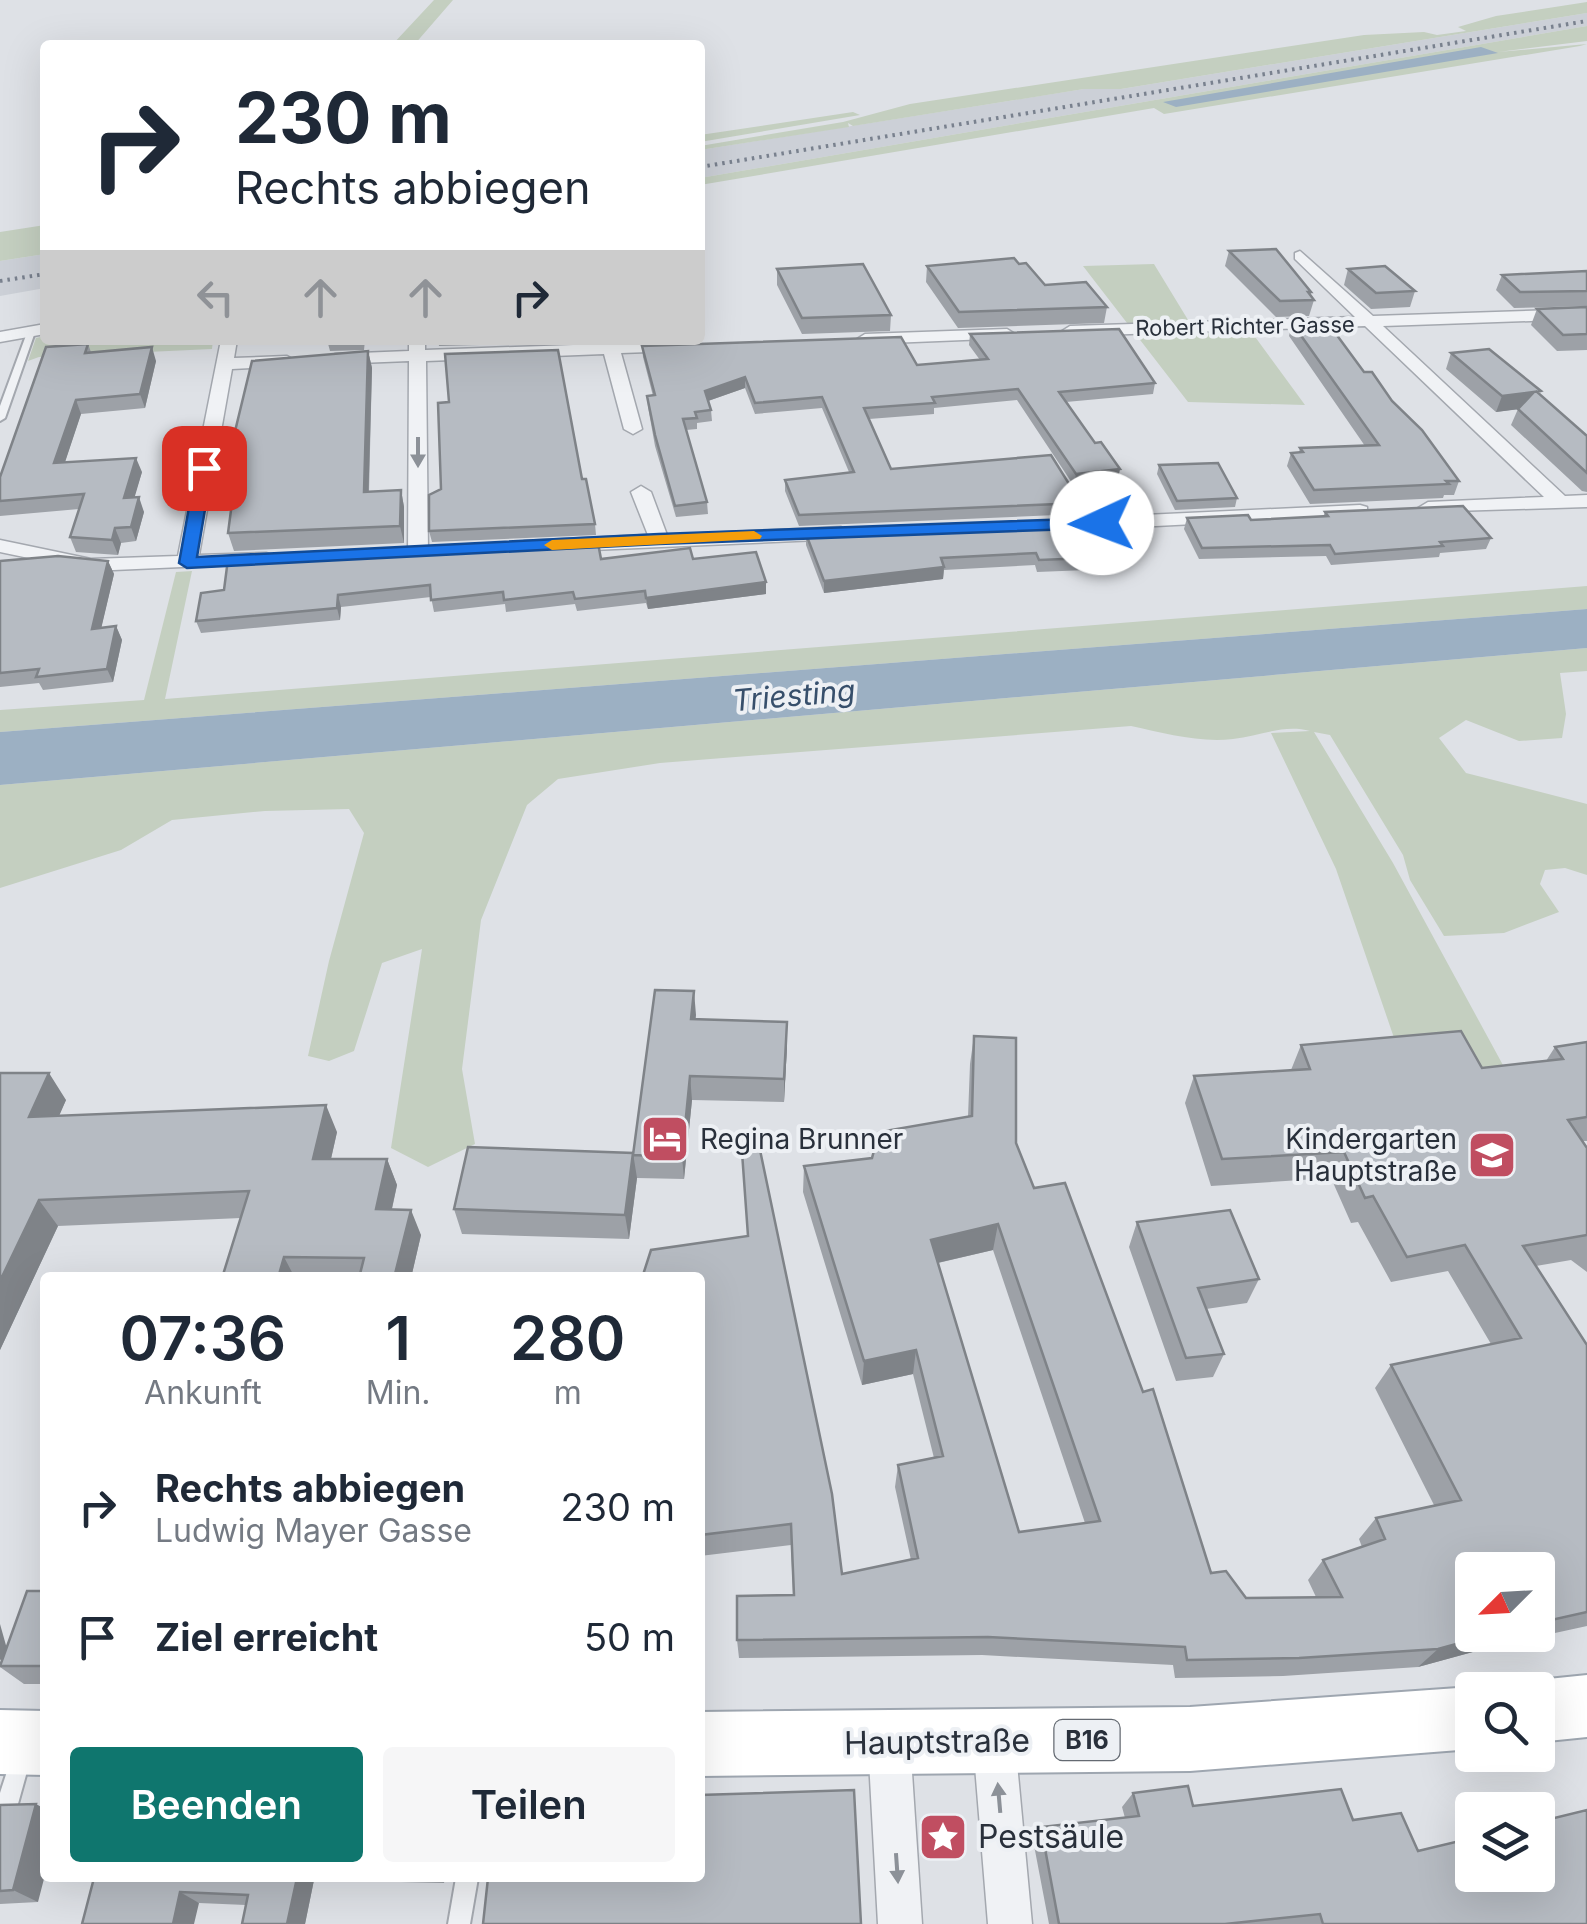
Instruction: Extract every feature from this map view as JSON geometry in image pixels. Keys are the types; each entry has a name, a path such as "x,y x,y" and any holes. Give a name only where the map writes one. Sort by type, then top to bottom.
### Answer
{"main road":[{"path":"1555,1709 1587,1706"},
{"name":"Hauptstraße","path":"705,1744 1190,1739 1455,1719"}],"street":[{"path":"1300,256 1560,502"},
{"name":"Robert Richter Gasse","path":"1059,332 1587,314"},
{"path":"0,337 38,330"},
{"path":"839,340 1022,333"},
{"path":"187,563 228,345"},
{"path":"320,359 417,347 546,345"},
{"path":"610,345 632,429"},
{"path":"649,345 688,346"},
{"path":"417,347 418,553"},
{"path":"224,364 301,360"},
{"path":"641,492 659,539"},
{"path":"1041,525 1587,501"},
{"path":"510,547 853,533"},
{"path":"0,546 91,565 283,558"},
{"path":"889,1742 900,1924"},
{"path":"994,1742 1010,1924"}],"lane":[{"path":"0,418 38,330"},
{"path":"0,1828 23,1742"},
{"path":"460,1924 466,1882"}],"shaded area":[{"path":"1587,13 1587,26 705,177 705,149 1084,89 1121,89"},
{"path":"40,255 40,289 0,296 0,261"}],"green space":[{"path":"434,0 453,0 418,40 397,40"},
{"path":"1587,2 1587,13 1121,89 1084,89 853,126 848,123 849,127 705,149 705,145 843,122 910,104 1364,35 1466,31 1458,27 1496,16"},
{"path":"1587,26 1587,41 1498,52 1587,44 1580,46 1164,114 1154,108 705,184 705,177"},
{"path":"853,112 860,115 705,141 705,134"},
{"path":"40,226 40,255 0,261 0,232"},
{"path":"1154,264 1196,333 1253,334 1305,405 1188,402 1083,266"},
{"path":"40,337 40,345 212,345 212,349 39,357 28,361 36,338"},
{"path":"192,571 165,699 1587,586 1587,609 0,732 0,710 144,700 176,572"},
{"path":"1587,648 1587,671 1560,673 1566,714 1562,738 1519,741 1466,720 1439,738 1466,773 1587,804 1587,875 1565,868 1545,870 1540,884 1559,912 1504,933 1444,936 1410,880 1403,855 1330,735 1314,732 1393,863 1516,1089 1403,1064 1336,869 1271,733 1310,731 1300,729 1207,740 1131,726 660,763 558,779 527,805 481,920 462,1069 475,1144 428,1167 391,1148 422,949 382,963 354,1051 329,1061 308,1056 364,833 349,809 265,811 172,820 121,850 0,888 0,785"}],"water":[{"path":"1481,47 1498,53 1176,107 1163,102"},
{"name":"Triesting","path":"1587,609 1587,648 0,785 0,732"}],"building":[{"path":"1276,249 1314,300 1280,301 1229,251"},
{"path":"1014,258 1019,264 1026,263 1045,285 1086,282 1107,307 959,312 927,266"},
{"path":"863,264 891,315 802,318 777,269"},
{"path":"1385,266 1415,291 1376,293 1348,269"},
{"path":"1587,271 1587,291 1520,292 1502,275"},
{"path":"1587,307 1587,334 1563,335 1537,309"},
{"path":"1325,319 1364,372 1372,372 1392,401 1422,430 1459,481 1314,490 1291,453 1303,452 1300,448 1379,445 1292,323"},
{"path":"1119,329 1155,383 1059,392 1095,443 1101,442 1120,469 1076,474 1018,389 932,397 935,403 864,408 891,469 1051,455 1081,503 799,515 785,480 854,472 822,397 755,403 745,377 705,391 711,410 695,412 697,418 683,419 707,502 675,506 655,435 647,396 655,395 642,346 901,337 917,365 988,359 970,334"},
{"path":"88,345 85,353 152,347 140,394 76,400 54,463 136,458 124,498 139,497 131,527 115,528 112,540 70,537 84,494 0,501 0,477 46,347"},
{"path":"1489,349 1541,391 1537,392 1587,436 1587,473 1518,409 1534,392 1502,396 1451,353"},
{"path":"558,350 582,479 586,479 595,524 429,531 429,495 441,489 438,403 449,402 445,354"},
{"path":"368,351 364,492 401,490 400,526 228,533 235,480 223,481 252,361"},
{"path":"1218,463 1237,498 1177,501 1159,465"},
{"path":"1463,506 1491,538 1440,542 1443,546 1335,554 1330,545 1202,548 1187,518 1248,515 1251,520 1328,516 1325,512"},
{"path":"1094,521 1114,552 1087,553 1089,558 1039,560 1036,553 941,558 944,567 824,581 806,534"},
{"path":"598,543 601,559 690,548 693,559 756,552 766,582 646,598 645,591 575,599 573,592 504,600 503,592 431,600 430,585 338,595 337,608 196,621 201,593 224,590 228,559"},
{"path":"58,556 108,561 92,629 116,626 107,669 36,677 39,669 0,673 0,561"},
{"path":"655,990 694,991 691,1019 787,1022 784,1079 690,1076 682,1157 633,1155"},
{"path":"1461,1031 1482,1068 1563,1059 1555,1047 1587,1042 1587,1117 1568,1120 1587,1148 1587,1235 1523,1246 1587,1345 1587,1612 1555,1619 1555,1552 1455,1552 1455,1644 1438,1649 1187,1660 1185,1647 988,1637 737,1640 737,1596 794,1595 791,1524 705,1534 705,1272 644,1272 651,1250 748,1236 742,1152 760,1150 832,1494 842,1574 918,1558 898,1465 943,1456 916,1350 864,1361 804,1166 872,1158 879,1132 972,1116 974,1036 1016,1038 1016,1143 1034,1188 1065,1183 1143,1392 1153,1389 1211,1573 1226,1571 1246,1598 1342,1597 1323,1560 1385,1539 1376,1518 1461,1500 1391,1365 1521,1338 1465,1245 1407,1257 1373,1196 1365,1198 1344,1152 1222,1159 1194,1076 1310,1069 1301,1045","holes":["998,1224 1100,1521 1019,1532 931,1240"]},
{"path":"0,1073 49,1073 29,1117 326,1105 313,1159 387,1159 376,1209 411,1210 396,1272 360,1272 364,1258 284,1257 280,1272 224,1272 249,1191 39,1200 0,1281"},
{"path":"468,1147 633,1153 625,1215 454,1209"},
{"path":"1230,1210 1259,1279 1198,1288 1224,1354 1186,1358 1137,1222"},
{"path":"27,1591 40,1591 40,1666 0,1666"},
{"path":"1188,1786 1193,1806 1341,1789 1353,1820 1401,1813 1418,1851 1455,1842 1455,1892 1555,1892 1555,1818 1587,1810 1587,1924 1323,1924 1320,1914 1225,1924 1059,1924 1041,1827 1139,1816 1133,1793"},
{"path":"854,1790 861,1924 483,1924 488,1882 705,1882 705,1795"},
{"path":"36,1804 13,1890 0,1891 0,1805"},
{"path":"93,1882 296,1882 287,1924 242,1924 248,1895 180,1892 173,1924 82,1924"}],"railway":[{"path":"705,166 1587,21"},
{"path":"0,281 40,275"}],"slow traffic":[{"path":"552,545 754,536"}],"place":[{"name":"Regina Brunner","path":"665,1139"},
{"name":"Kindergarten Hauptstraße","path":"1492,1155"},
{"name":"Pestsäule","path":"943,1837"}],"route":[{"path":"204,468 187,563 659,539 1102,523"}]}
